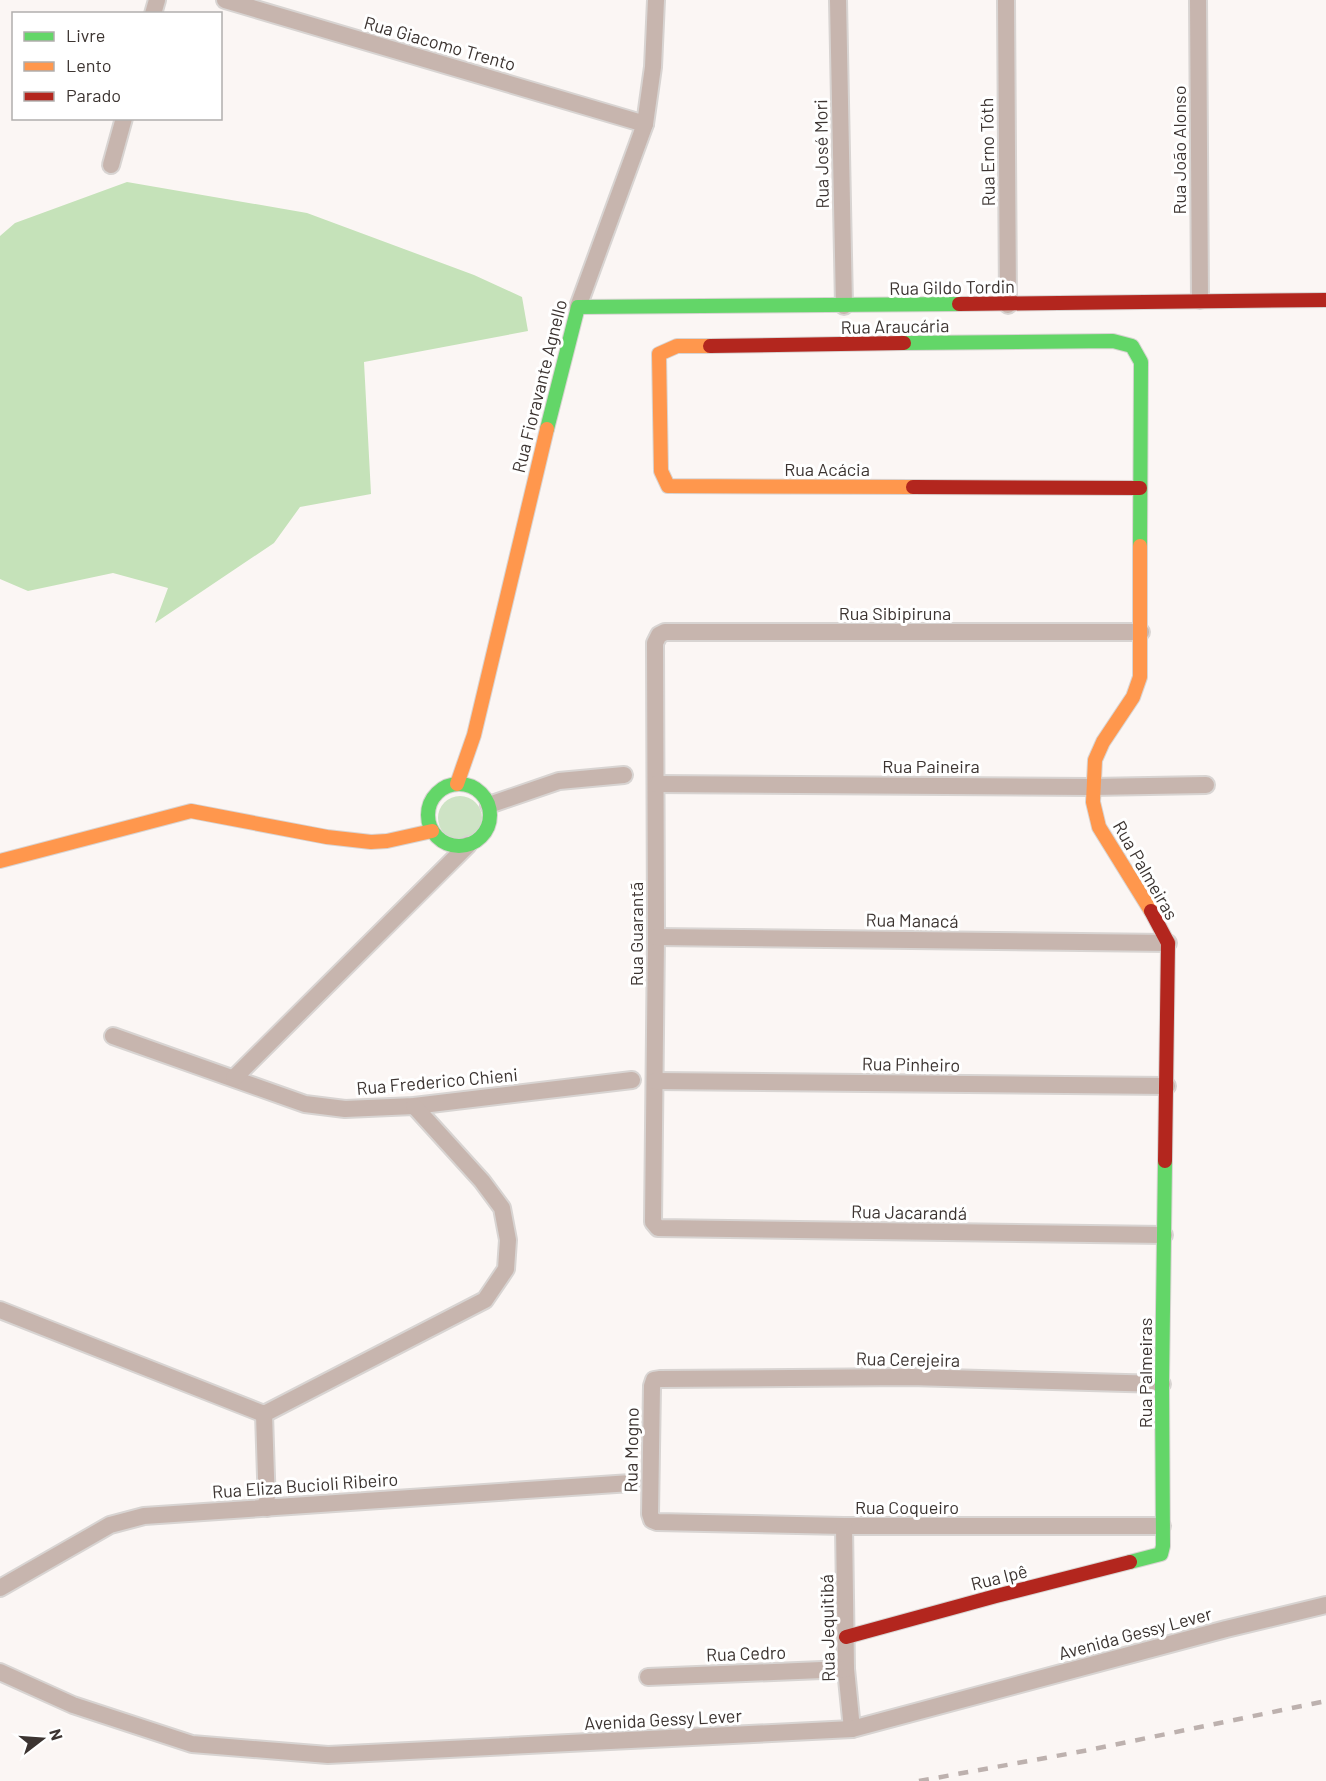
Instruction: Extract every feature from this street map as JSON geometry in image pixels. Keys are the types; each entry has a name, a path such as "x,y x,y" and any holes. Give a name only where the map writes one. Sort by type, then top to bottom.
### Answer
{"street":[{"name":"Rua Giacomo Trento","path":"225,0 645,124"},
{"name":"Rua Fioravante Agnello","path":"457,784 474,735 578,307 645,124 653,67 656,0"},
{"name":"Rua José Mori","path":"838,0 844,306"},
{"name":"Rua Erno Tóth","path":"1005,0 1008,305"},
{"name":"Rua João Alonso","path":"1198,0 1200,300"},
{"path":"111,165 123,120"},
{"name":"Rua Gildo Tordin","path":"578,307 1008,305 1200,300 1326,300"},
{"name":"Rua Araucária","path":"677,346 1113,341"},
{"name":"Rua Palmeiras","path":"1113,341 1132,346 1141,362 1140,677 1133,697 1103,742 1095,760 1092,787 1099,827 1141,892 1168,943 1162,1384 1163,1546 1161,1554"},
{"name":"Rua Acácia","path":"677,346 659,354 660,471 668,486 1140,488"},
{"name":"Rua Sibipiruna","path":"654,643 659,635 665,632 1141,632"},
{"name":"Rua Guarantã","path":"654,643 656,784 654,1226"},
{"path":"489,805 559,781 624,775"},
{"path":"457,784 477,789 489,805 491,816 484,834 477,841 458,847 439,839 432,831 429,811 432,801 447,787 457,784"},
{"name":"Rua Paineira","path":"656,784 1092,787 1206,785"},
{"path":"0,861 191,811 327,837 371,842 387,841 432,831"},
{"path":"234,1078 468,845"},
{"name":"Rua Manacá","path":"656,937 1168,943"},
{"name":"Rua Frederico Chieni","path":"113,1036 304,1104 345,1109 414,1106 633,1080"},
{"name":"Rua Pinheiro","path":"655,1081 1167,1086"},
{"path":"0,1310 264,1414 485,1300 506,1269 508,1240 502,1208 482,1181 414,1106"},
{"name":"Rua Jacarandá","path":"654,1226 658,1228 1164,1235"},
{"name":"Rua Cerejeira","path":"654,1380 910,1377 1162,1384"},
{"name":"Rua Mogno","path":"652,1520 650,1491 654,1380"},
{"path":"264,1414 267,1508"},
{"name":"Rua Eliza Bucioli Ribeiro","path":"0,1588 110,1524 144,1516 631,1483"},
{"name":"Rua Coqueiro","path":"652,1520 657,1522 844,1526 1162,1526"},
{"name":"Rua Jequitibá","path":"844,1526 846,1669 852,1729"},
{"name":"Rua Ipê","path":"846,1637 1161,1554"},
{"name":"Avenida Gessy Lever","path":"0,1672 73,1705 192,1744 328,1755 852,1729 1226,1629 1326,1605"},
{"name":"Rua Cedro","path":"648,1677 846,1669"}],"green space":[{"path":"127,182 307,213 474,275 522,297 528,331 364,362 371,494 300,507 274,543 155,623 168,588 113,573 28,591 0,579 0,236 15,223"},
{"path":"460,796 476,802 482,818 476,834 460,840 444,834 438,818 444,802"}],"railway":[{"path":"919,1781 1089,1750 1326,1701"}],"traffic: fast":[{"path":"547,429 578,307 959,304"},
{"path":"904,343 1113,341 1132,346 1141,362 1140,546"},
{"path":"459,784 471,786 481,793 488,803 490,815 488,827 481,837 471,844 459,846 447,844 437,837 430,827 428,815 430,803 437,793 447,786 459,784"},
{"path":"1130,1562 1161,1554 1163,1546 1162,1384 1165,1161"}],"traffic: slow":[{"path":"710,346 677,346 659,354 661,471 668,486 913,487"},
{"path":"457,784 474,735 547,429"},
{"path":"1140,546 1140,677 1133,697 1103,742 1095,760 1093,802 1099,827 1151,911"},
{"path":"0,861 191,811 327,837 371,842 387,841 432,831"}],"traffic: jam":[{"path":"959,304 1326,300"},
{"path":"710,346 904,343"},
{"path":"913,487 1140,488"},
{"path":"1151,911 1168,943 1165,1161"},
{"path":"846,1637 1130,1562"}]}
